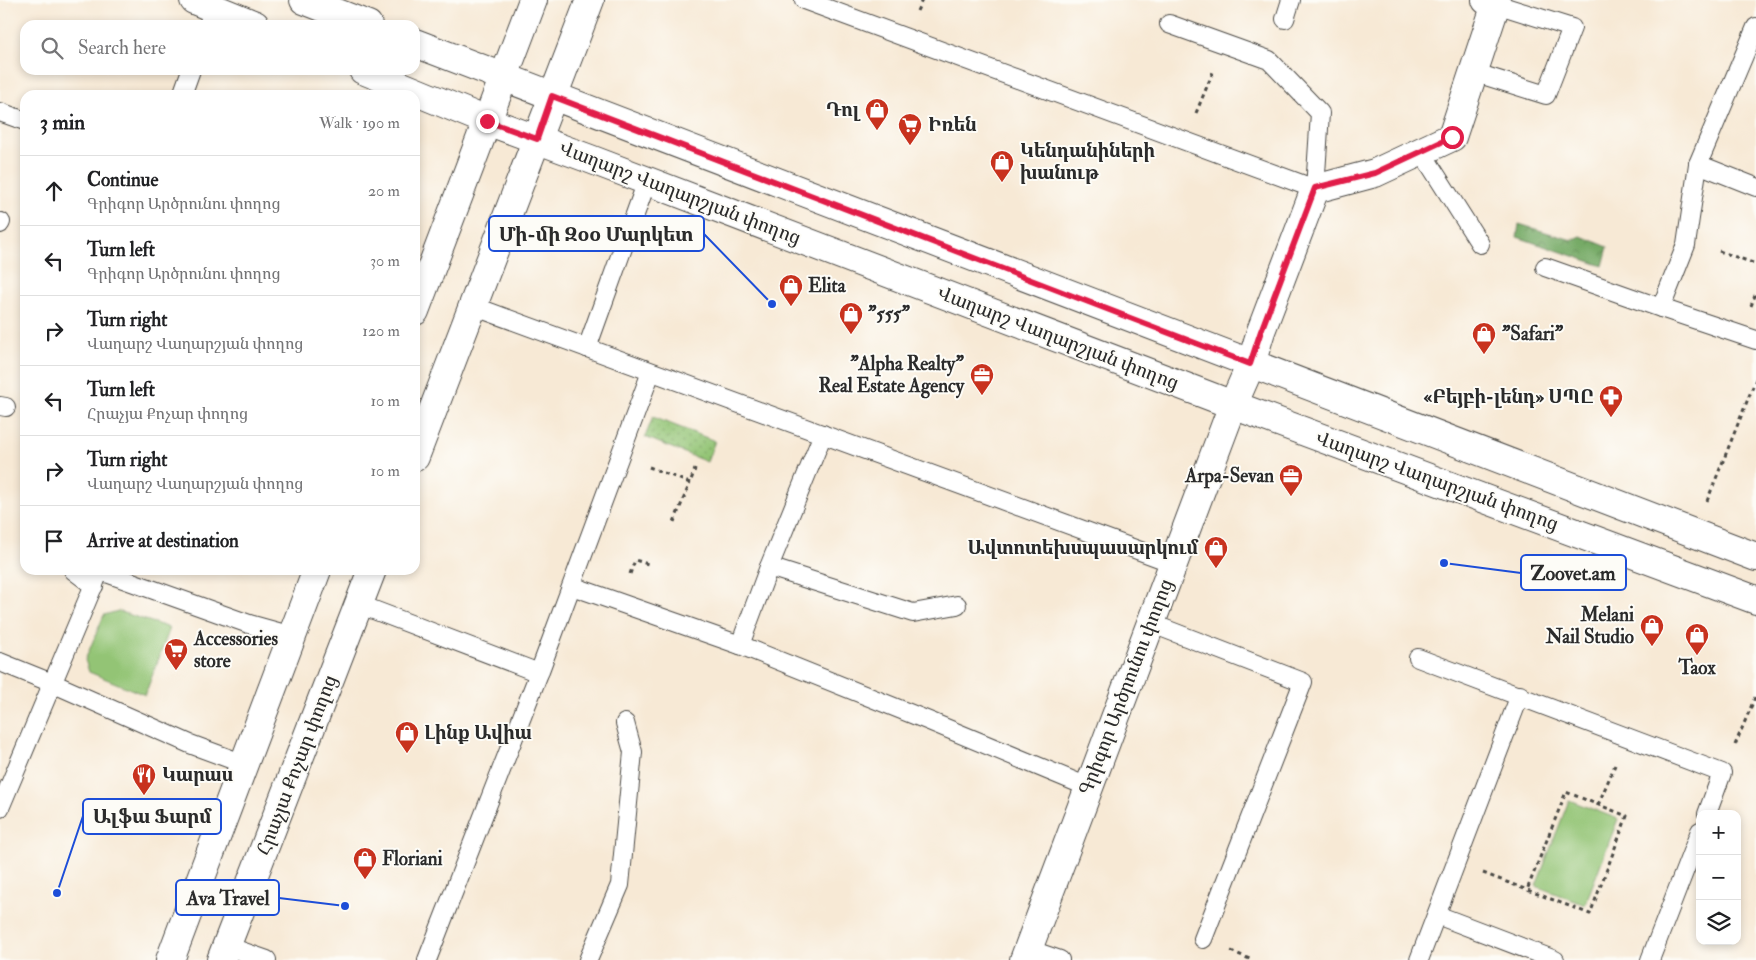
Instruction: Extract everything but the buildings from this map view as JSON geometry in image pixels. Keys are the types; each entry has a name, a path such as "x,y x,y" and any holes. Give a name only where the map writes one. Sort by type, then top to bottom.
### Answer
{"main road":[{"path":"304,0 355,20"},
{"path":"420,298 533,0"},
{"path":"420,444 590,0"},
{"path":"1315,188 1375,173 1452,137 1473,72 1491,2"},
{"path":"205,11 237,20"},
{"path":"420,45 1250,364 1755,555"},
{"name":"Վաղարշ Վաղարշյան փողոց","path":"375,75 412,90"},
{"name":"Վաղարշ Վաղարշյան փողոց","path":"420,93 487,121 1233,405 1756,600"},
{"name":"Գրիգոր Արծրունու փողոց","path":"1026,954 1315,188"},
{"path":"170,960 315,575"},
{"name":"Հրաչյա Քոչար փողոց","path":"224,953 370,575"}],"lane":[{"path":"804,0 1315,188 1320,113 1269,60 1169,24"},
{"path":"1285,19 1292,0"},
{"path":"1473,72 1546,95 1572,28 1491,2"},
{"path":"1661,308 1686,245 1698,164 1756,27"},
{"path":"184,90 189,75"},
{"path":"0,112 20,118"},
{"path":"1421,151 1480,244"},
{"path":"1698,164 1756,187"},
{"path":"587,348 647,181"},
{"path":"1545,267 1756,340"},
{"path":"473,306 1173,563"},
{"path":"427,960 539,673 651,372"},
{"path":"740,645 769,567 823,434"},
{"path":"769,567 913,613 957,605"},
{"path":"0,808 98,576 292,636"},
{"path":"572,586 740,645 1088,787"},
{"path":"358,604 539,673"},
{"path":"1150,623 1303,682 1203,939"},
{"path":"1418,658 1722,773 1708,810"},
{"path":"0,662 190,744 244,764"},
{"path":"1419,960 1520,695"},
{"path":"588,960 620,885 633,752 625,723"},
{"path":"1650,960 1696,842"},
{"path":"1437,915 1555,960"},
{"path":"224,953 266,960"},
{"path":"1026,954 1060,960"}],"path":[{"path":"1719,251 1756,264"},
{"path":"1704,509 1756,379"},
{"path":"620,456 690,483"},
{"path":"674,522 695,469"},
{"path":"1722,773 1756,695"},
{"path":"1598,805 1626,736"},
{"path":"1457,863 1526,890 1590,914 1627,816 1566,792 1526,890"},
{"path":"1230,950 1252,960"}],"green space":[{"path":"1519,224 1572,240 1581,236 1608,247 1603,266 1517,237"},
{"path":"653,417 715,441 707,462 645,437"},
{"path":"118,611 170,628 145,695 89,672 85,660 104,615"},
{"path":"1569,800 1618,819 1585,905 1536,886"}],"place":[{"name":"Դոլ","path":"877,131"},
{"name":"Իռեն","path":"910,146"},
{"name":"Կենդանիների խանութ","path":"1002,183"},
{"name":"Մի-մի Զօօ Մարկետ","path":"772,304"},
{"name":"Elita","path":"791,307"},
{"name":"\"555\"","path":"851,335"},
{"name":"\"Safari\"","path":"1484,355"},
{"name":"\"Alpha Realty\" Real Estate Agency","path":"982,396"},
{"name":"«Բեյբի-լենդ» ՍՊԸ","path":"1611,418"},
{"name":"Arpa-Sevan","path":"1291,497"},
{"name":"Zoovet.am","path":"1444,563"},
{"name":"Ավտոտեխսպասարկում","path":"1216,569"},
{"name":"Melani Nail Studio","path":"1652,647"},
{"name":"Taox","path":"1697,656"},
{"name":"Accessories store","path":"176,671"},
{"name":"Լինք Ավիա","path":"407,754"},
{"name":"Կարաս","path":"144,796"},
{"name":"Floriani","path":"365,880"},
{"name":"Ալֆա Ֆարմ","path":"57,893"},
{"name":"Ava Travel","path":"345,906"}],"route":[{"path":"487,121 537,139 552,96 1250,364 1315,188 1375,173 1452,137"}]}
